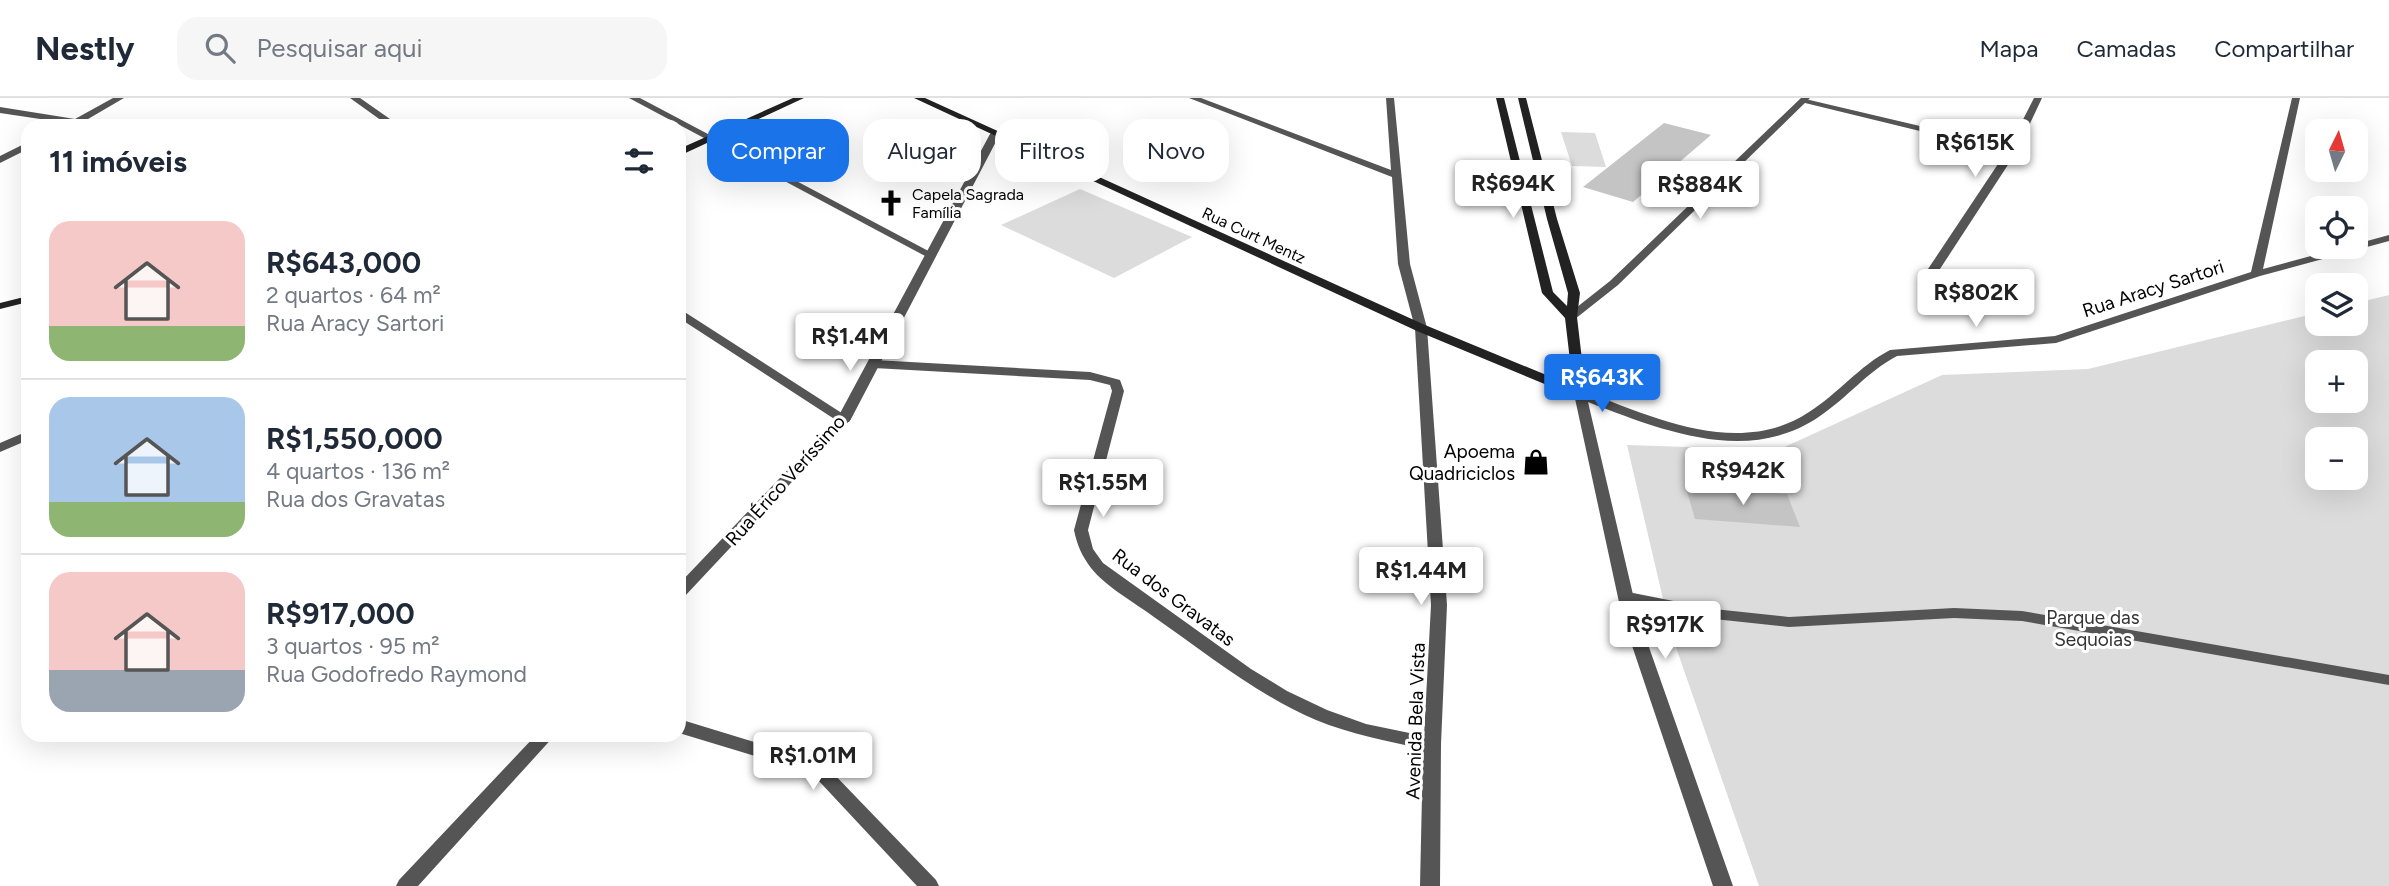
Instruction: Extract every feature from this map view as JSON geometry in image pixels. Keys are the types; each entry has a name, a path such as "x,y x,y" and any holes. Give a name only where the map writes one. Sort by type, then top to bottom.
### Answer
{"main road":[{"path":"753,119 800,98"},
{"name":"Rua Curt Mentz","path":"918,98 995,134"},
{"path":"1500,98 1548,293 1571,317"},
{"path":"1522,98 1552,219 1574,293 1571,317 1580,394"},
{"path":"686,150 707,139"},
{"name":"Rua Curt Mentz","path":"1100,182 1421,328 1580,394"},
{"path":"0,306 21,301"}],"street":[{"path":"81,119 120,98"},
{"path":"354,98 385,119"},
{"path":"633,98 671,119"},
{"path":"1193,98 1396,176"},
{"name":"Avenida Bela Vista","path":"1390,98 1404,264 1421,328 1439,605 1432,744 1430,886"},
{"path":"1932,272 2012,151 2038,98"},
{"path":"2256,274 2296,98"},
{"path":"1571,317 1614,283 1805,99 2012,151"},
{"path":"0,110 46,119"},
{"path":"686,127 707,138"},
{"name":"Rua Érico Veríssimo","path":"686,583 844,419 995,134"},
{"path":"0,160 21,149"},
{"path":"791,182 931,255"},
{"name":"Rua Aracy Sartori","path":"1580,394 1685,431 1765,436 1796,427 1826,407 1878,360 1895,352 2056,339 2256,274 2389,238"},
{"path":"686,317 844,419"},
{"name":"Rua dos Gravatas","path":"874,364 1090,376 1116,383 1118,391 1104,451 1081,530 1086,549 1098,567 1245,673 1281,695 1321,715 1365,730 1432,744"},
{"path":"1580,394 1628,597 1630,616 1723,886"},
{"path":"0,447 21,438"},
{"path":"686,728 801,763 824,775 929,886"},
{"path":"406,886 540,742"}],"lane":[{"path":"1628,597 1714,614 1789,622 1954,613 2022,616 2389,680"}],"green space":[{"path":"1561,132 1595,133 1606,167 1572,166"},
{"path":"1080,189 1192,237 1114,278 1001,225"},
{"name":"Parque das Sequoias","path":"2389,295 2389,886 1759,886 1671,633 1627,445 1778,450 1942,375 2088,369 2305,316 2305,336 2368,336 2368,300"}],"building":[{"path":"1664,123 1711,135 1669,171 1684,175 1678,180 1664,176 1633,202 1583,187"},
{"path":"1686,488 1787,494 1800,527 1695,519"}],"place":[{"name":"Capela Sagrada Família","path":"891,203"},
{"name":"Apoema Quadriciclos","path":"1536,462"}]}
